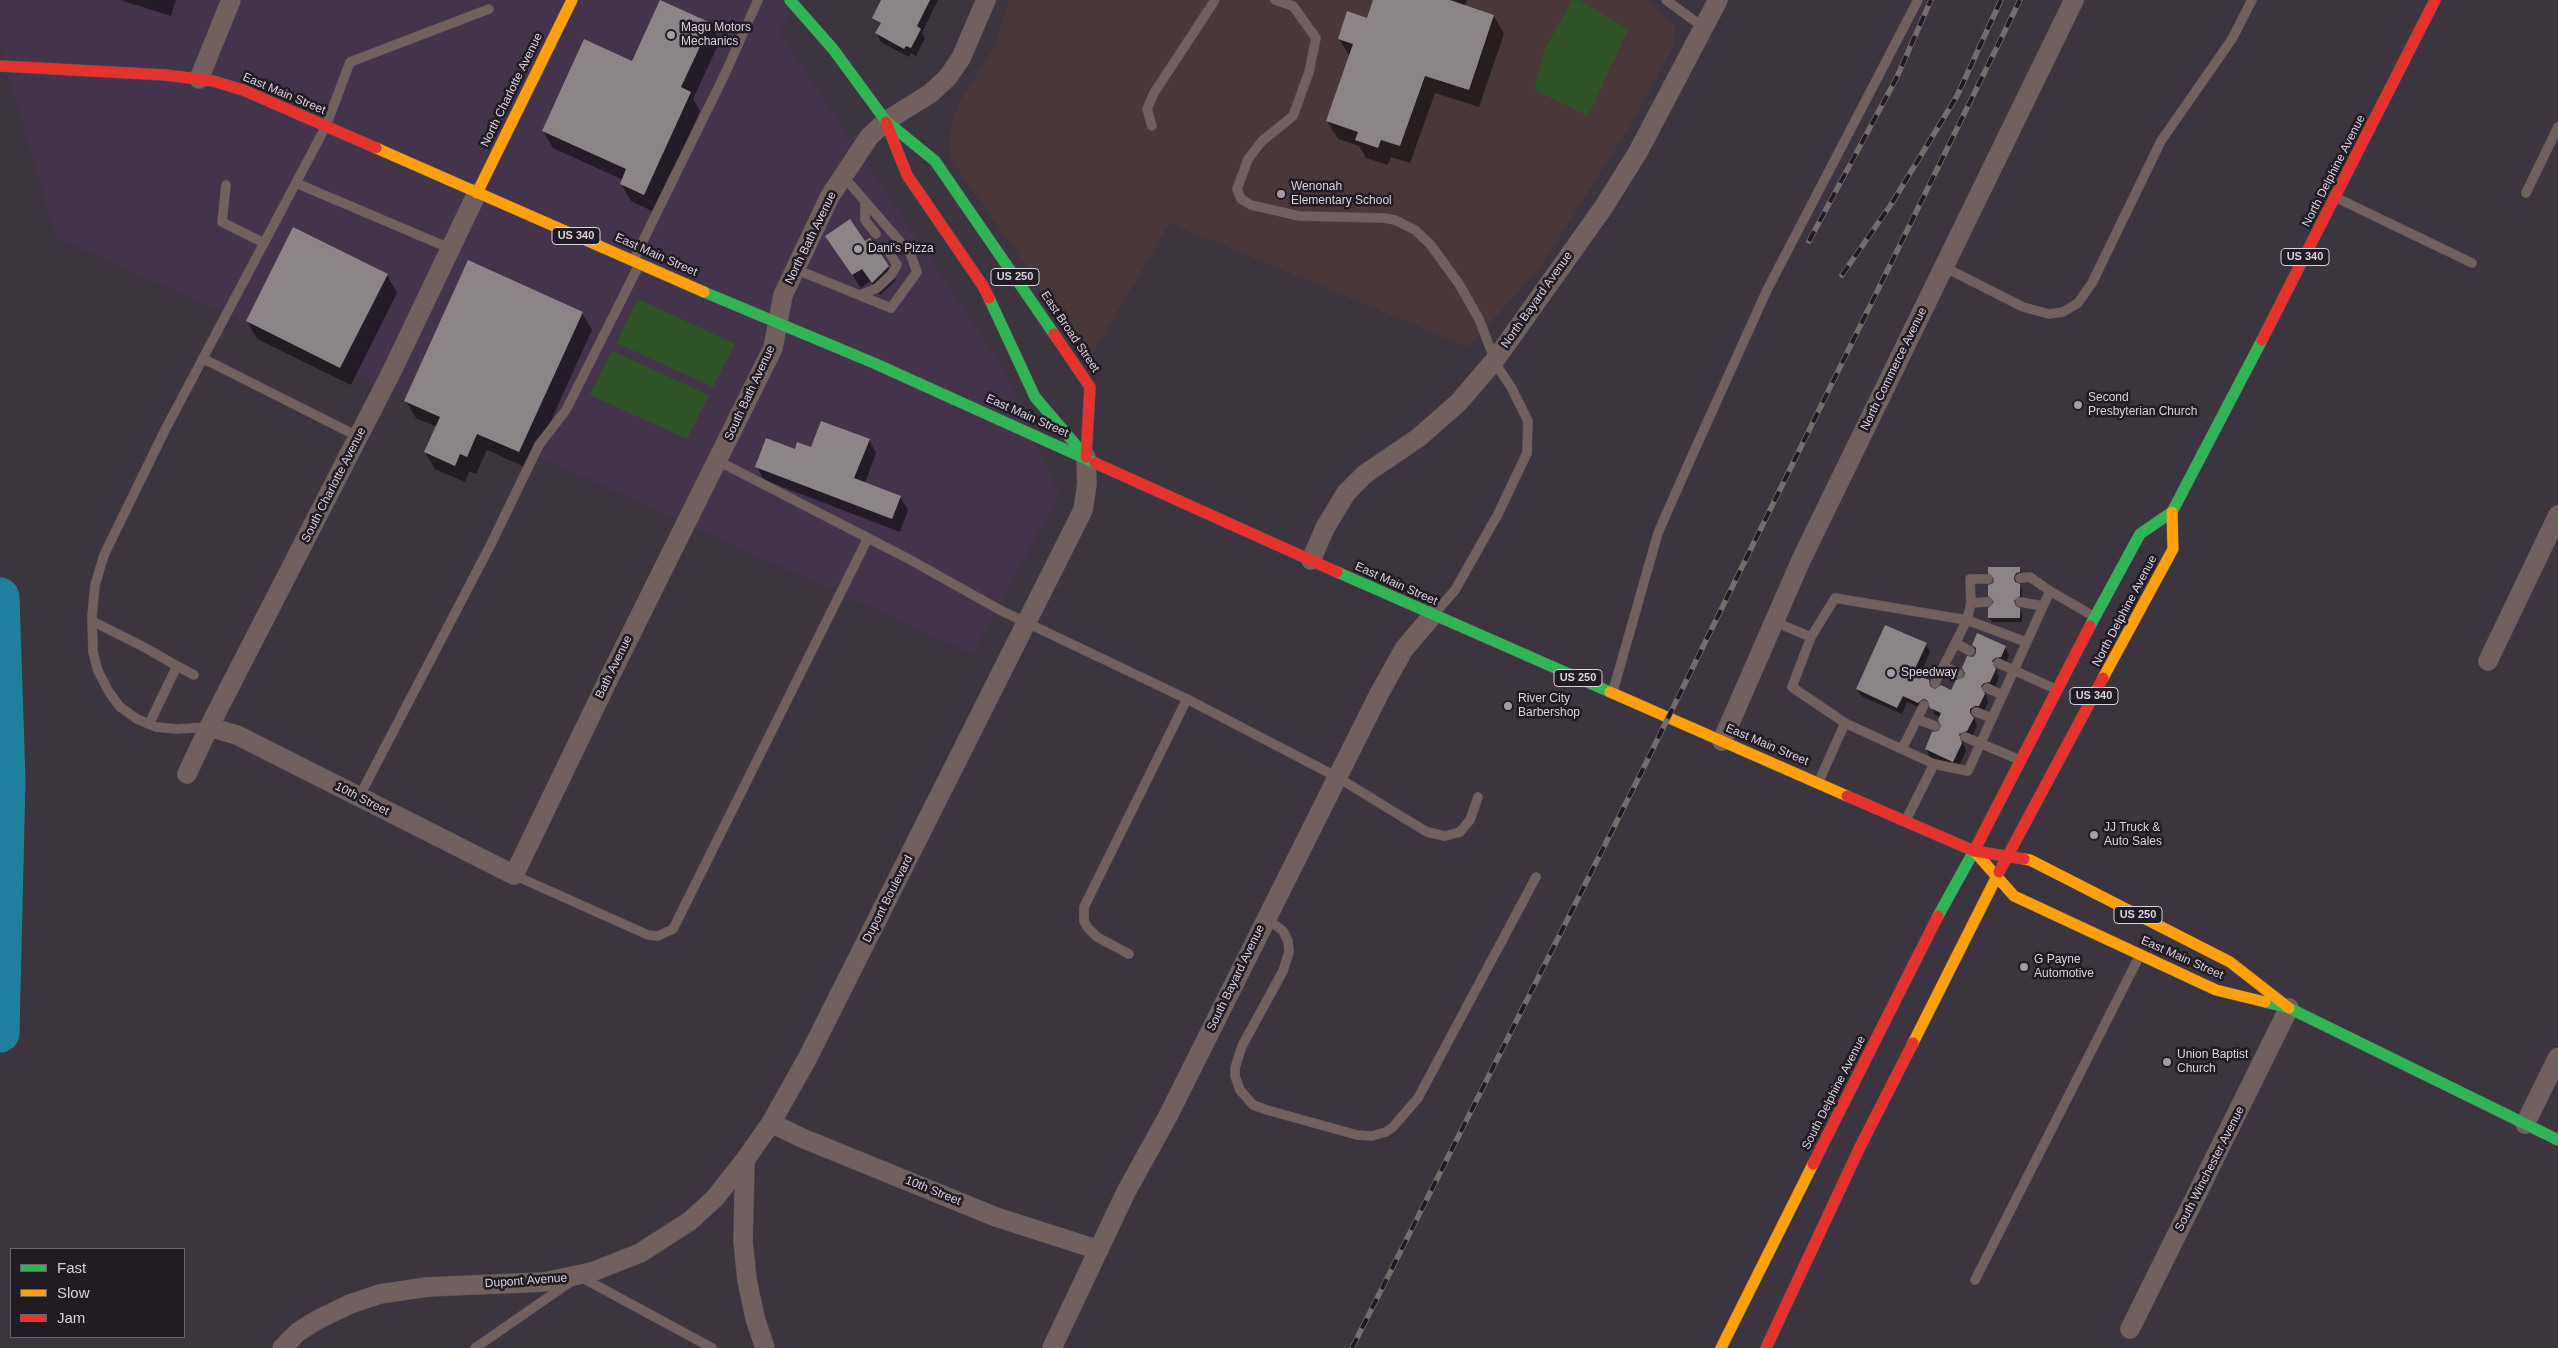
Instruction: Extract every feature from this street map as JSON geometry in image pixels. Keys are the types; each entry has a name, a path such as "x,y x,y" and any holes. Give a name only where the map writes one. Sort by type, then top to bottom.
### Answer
{"main road":[{"name":"North Charlotte Avenue","path":"477,192 572,0"},
{"name":"East Broad Street","path":"790,0 833,49 886,121 935,162 1090,387 1086,457"},
{"name":"North Delphine Avenue","path":"1974,851 2022,761 2056,690 2140,534 2172,512 2336,198 2435,0"},
{"name":"East Main Street","path":"0,66 198,79 242,90 777,324 876,364 1433,615 1974,851 2006,858 2030,860 2230,962 2289,1008 2558,1140"},
{"name":"East Broad Street","path":"886,121 907,175 983,286 1035,396 1086,457"},
{"name":"North Delphine Avenue","path":"1997,876 2173,549 2172,512"},
{"name":"East Main Street","path":"1974,851 2014,896 2216,990 2289,1008"},
{"name":"South Delphine Avenue","path":"1721,1348 1946,899 1974,851"},
{"path":"1766,1348 1860,1149 1997,876"}],"street":[{"path":"198,79 231,0"},
{"name":"North Bath Avenue","path":"777,324 783,295 815,224 843,176 869,137 886,121 931,93 948,77 961,58 986,0"},
{"name":"North Bayard Avenue","path":"1311,560 1325,528 1346,493 1365,474 1418,438 1458,403 1495,360 1603,208 1638,152 1718,0"},
{"name":"North Commerce Avenue","path":"1722,741 1802,558 2074,0"},
{"name":"South Charlotte Avenue","path":"187,774 209,727 359,437 477,192"},
{"name":"South Bath Avenue","path":"718,461 773,348 777,324"},
{"name":"Dupont Boulevard","path":"746,1160 771,1123 807,1059 1083,510 1087,484 1086,457"},
{"name":"Bath Avenue","path":"514,875 605,685 718,461"},
{"path":"2488,661 2558,515"},
{"name":"South Bayard Avenue","path":"1052,1348 1099,1250 1404,648 1433,615"},
{"name":"10th Street","path":"209,727 237,735 514,875"},
{"name":"South Winchester Avenue","path":"2130,1329 2249,1093 2289,1008"},
{"path":"2525,1124 2558,1057"},
{"name":"10th Street","path":"771,1123 802,1138 996,1217 1099,1250"},
{"path":"746,1160 743,1241 747,1280 755,1318 765,1348"},
{"name":"Dupont Avenue","path":"282,1348 298,1332 317,1320 350,1304 380,1294 427,1287 544,1282 579,1276 640,1253 682,1226 715,1198 746,1160"}],"lane":[{"path":"359,796 491,544 539,444 566,410 720,85 758,0"},
{"path":"1152,126 1147,109 1154,92 1215,0"},
{"path":"1275,0 1293,6 1316,38 1310,72 1293,116 1262,141 1248,159 1237,188 1241,199 1251,205 1300,216 1384,218 1415,230 1430,244 1459,284 1479,319 1495,360 1528,421 1527,453 1498,514 1455,590 1433,615"},
{"path":"1666,0 1703,27"},
{"path":"1612,693 1658,533 1686,467 1767,290 1918,0"},
{"path":"1944,266 2023,307 2049,314 2063,312 2078,303 2092,283 2162,140 2232,40 2252,0"},
{"path":"209,727 177,729 149,724 137,719 120,707 109,692 98,670 93,652 92,622 95,585 104,555 165,430 326,126 350,62 489,9"},
{"path":"2526,193 2558,127"},
{"path":"795,269 891,308 917,272 910,253 843,176"},
{"path":"296,183 450,248"},
{"path":"226,185 222,222 264,243"},
{"path":"2336,198 2472,263"},
{"path":"865,201 865,220 876,234"},
{"path":"860,295 877,288 891,275 897,266 886,247"},
{"path":"204,359 359,437"},
{"path":"718,461 868,538 1000,610 1027,621 1187,699 1337,777 1427,832 1445,836 1460,832 1465,827 1478,796"},
{"path":"514,875 648,935 665,934 673,929 868,538"},
{"path":"2020,578 2030,577 2050,591 2096,617"},
{"path":"1935,683 1966,620 1971,603 1970,579 1988,579"},
{"path":"2026,642 1966,620 1835,598 1811,637 1792,687 1845,722 1902,749 1934,764 1968,770 2050,591"},
{"path":"1971,603 1988,602"},
{"path":"2020,602 2043,606"},
{"path":"92,622 142,646 194,675"},
{"path":"1775,622 1811,637"},
{"path":"1955,643 1970,651"},
{"path":"1998,663 2056,690"},
{"path":"149,724 177,666"},
{"path":"1944,666 1959,674"},
{"path":"1987,688 2002,695"},
{"path":"1129,954 1097,937 1088,928 1084,921 1084,907 1187,699"},
{"path":"1902,749 1924,705"},
{"path":"1976,712 1992,718"},
{"path":"1917,718 1935,726"},
{"path":"1819,782 1845,722"},
{"path":"1964,737 2022,761"},
{"path":"1906,821 1934,764"},
{"path":"1266,918 1283,931 1288,941 1290,952 1283,971 1242,1046 1235,1068 1235,1076 1240,1090 1253,1105 1267,1110 1357,1135 1372,1136 1386,1132 1418,1098 1536,877"},
{"path":"1975,1280 2140,955"},
{"path":"475,1348 579,1276 712,1348"}],"shaded area":[{"path":"0,0 795,0 780,32 1005,371 1059,494 973,654 56,237 0,48"},
{"name":"Wenonah Elementary School","path":"1009,0 1646,0 1675,26 1675,43 1636,116 1538,270 1468,347 1170,223 1091,357 955,165 949,152 951,125 960,102 995,46"}],"green space":[{"path":"1572,0 1580,0 1628,30 1588,116 1534,90 1544,51"},
{"path":"638,299 735,344 713,387 616,343"},
{"path":"612,351 709,395 687,439 590,395"}],"building":[{"path":"660,0 711,23 681,87 691,92 644,195 620,184 626,169 542,131 584,39 632,61"},
{"path":"881,0 930,0 917,26 921,29 911,48 906,46 904,49 875,33 881,23 872,18"},
{"path":"1373,0 1450,0 1494,15 1469,90 1425,76 1400,146 1381,140 1378,148 1355,140 1358,132 1326,121 1353,44 1338,39 1347,11 1367,18"},
{"name":"Dani's Pizza","path":"850,219 865,241 870,238 889,266 872,283 862,269 852,275 825,236"},
{"path":"293,227 388,274 340,368 246,321"},
{"path":"468,260 583,312 519,452 477,434 467,457 460,454 455,466 424,452 440,417 404,401"},
{"path":"821,421 870,439 854,478 901,496 892,519 755,467 766,438 795,449 797,442 811,447"},
{"path":"1988,567 2020,567 2020,572 2016,573 2014,578 2015,582 2020,584 2020,596 2014,601 2016,606 2020,608 2020,618 1988,618 1988,608 1994,602 1988,596 1988,585 1993,583 1994,579 1988,573"},
{"path":"1885,625 1927,643 1913,673 1929,680 1930,686 1935,689 1941,685 1951,690 1956,680 1964,677 1965,673 1962,668 1967,656 1973,657 1976,653 1976,648 1972,645 1977,633 2006,646 2001,657 1995,658 1992,661 1996,669 1990,682 1984,683 1981,686 1985,694 1979,706 1970,709 1970,713 1974,718 1967,731 1959,734 1962,743 1953,762 1925,749 1932,732 1938,731 1941,726 1938,720 1941,713 1930,708 1927,700 1923,699 1918,703 1903,696 1897,708 1856,689"}],"waterway":[{"path":"0,597 6,780 0,1033"}],"railway":[{"path":"1809,241 1896,79 1931,0"},
{"path":"1842,275 1892,203 1957,96 2001,0"},
{"path":"1352,1348 1641,773 2020,0"}],"traffic: fast":[{"path":"790,0 833,49 886,121 935,161 1054,334"},
{"path":"704,292 876,364 1095,463"},
{"path":"989,298 1035,397 1081,451"},
{"path":"2090,626 2140,534 2172,512 2262,340"},
{"path":"1337,572 1610,692"},
{"path":"1938,916 1974,851"},
{"path":"2265,1002 2289,1008 2558,1140"}],"traffic: slow":[{"path":"477,193 572,0"},
{"path":"376,148 704,292"},
{"path":"2103,678 2173,549 2172,512"},
{"path":"1610,692 1847,796"},
{"path":"1974,851 2014,896 2216,990 2265,1002"},
{"path":"2024,859 2030,860 2230,962 2289,1008"},
{"path":"1913,1043 1997,876"},
{"path":"1721,1348 1813,1164"}],"traffic: jam":[{"path":"2262,340 2435,0"},
{"path":"0,66 166,75 213,81 243,90 376,148"},
{"path":"886,122 907,175 983,286 989,298"},
{"path":"1054,334 1090,387 1086,457"},
{"path":"1095,463 1337,572"},
{"path":"1974,851 2090,626"},
{"path":"1999,872 2103,678"},
{"path":"1847,796 1974,851 2024,859"},
{"path":"1813,1164 1938,916"},
{"path":"1766,1348 1859,1149 1913,1043"}],"place":[{"name":"Magu Motors Mechanics","path":"671,35"},
{"name":"Wenonah Elementary School","path":"1281,194"},
{"name":"Dani's Pizza","path":"858,249"},
{"name":"Second Presbyterian Church","path":"2078,405"},
{"name":"Speedway","path":"1891,673"},
{"name":"River City Barbershop","path":"1508,706"},
{"name":"JJ Truck & Auto Sales","path":"2094,835"},
{"name":"G Payne Automotive","path":"2024,967"},
{"name":"Union Baptist Church","path":"2167,1062"}]}
